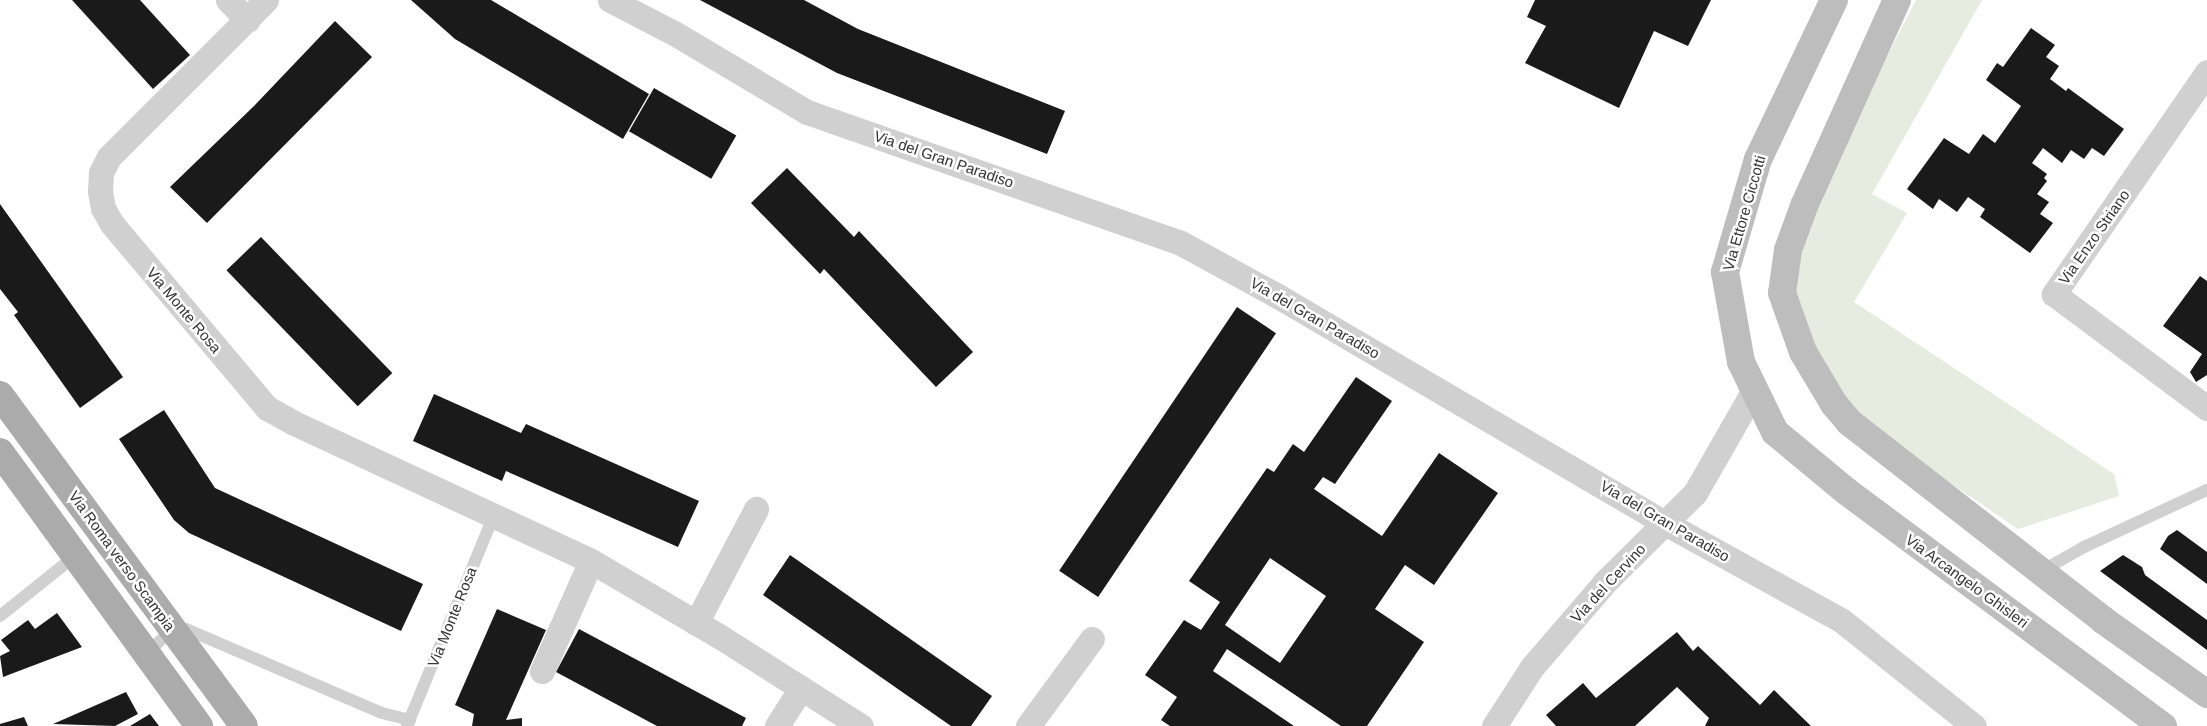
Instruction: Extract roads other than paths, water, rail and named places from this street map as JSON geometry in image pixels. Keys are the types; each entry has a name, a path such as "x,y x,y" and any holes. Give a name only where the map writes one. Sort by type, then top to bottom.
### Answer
{"main road":[{"name":"Via Roma verso Scampia","path":"0,395 244,726"},
{"path":"0,452 199,726"}],"street":[{"path":"228,0 247,20"},
{"name":"Via Monte Rosa","path":"266,0 109,156 101,173 100,191 103,208 119,232 268,408 294,423 494,514 591,561 696,623 861,726"},
{"name":"Via del Gran Paradiso","path":"610,0 674,33 807,112 1179,242 1276,295 1666,523 1841,620 1974,726"},
{"name":"Via Ettore Ciccotti","path":"1775,432 1741,362 1725,272 1758,159 1834,0"},
{"path":"1897,0 1804,206 1788,250 1782,293 1803,352 1834,404 1848,422 2040,572 2207,694"},
{"name":"Via Enzo Striano","path":"2207,72 2054,294 2207,408"},
{"name":"Via del Cervino","path":"1494,726 1532,667 1605,582 1695,493 1754,390"},
{"name":"Via Arcangelo Ghisleri","path":"1775,432 1846,491 2163,726"},
{"path":"696,623 756,509"},
{"path":"542,670 591,561"},
{"path":"1028,726 1092,639"},
{"path":"777,726 801,688"}],"lane":[{"path":"2040,572 2084,547 2207,490"},
{"name":"Via Monte Rosa","path":"173,629 201,633 382,714 409,723 494,514"},
{"path":"0,616 75,556"},
{"path":"147,652 173,629"}]}
